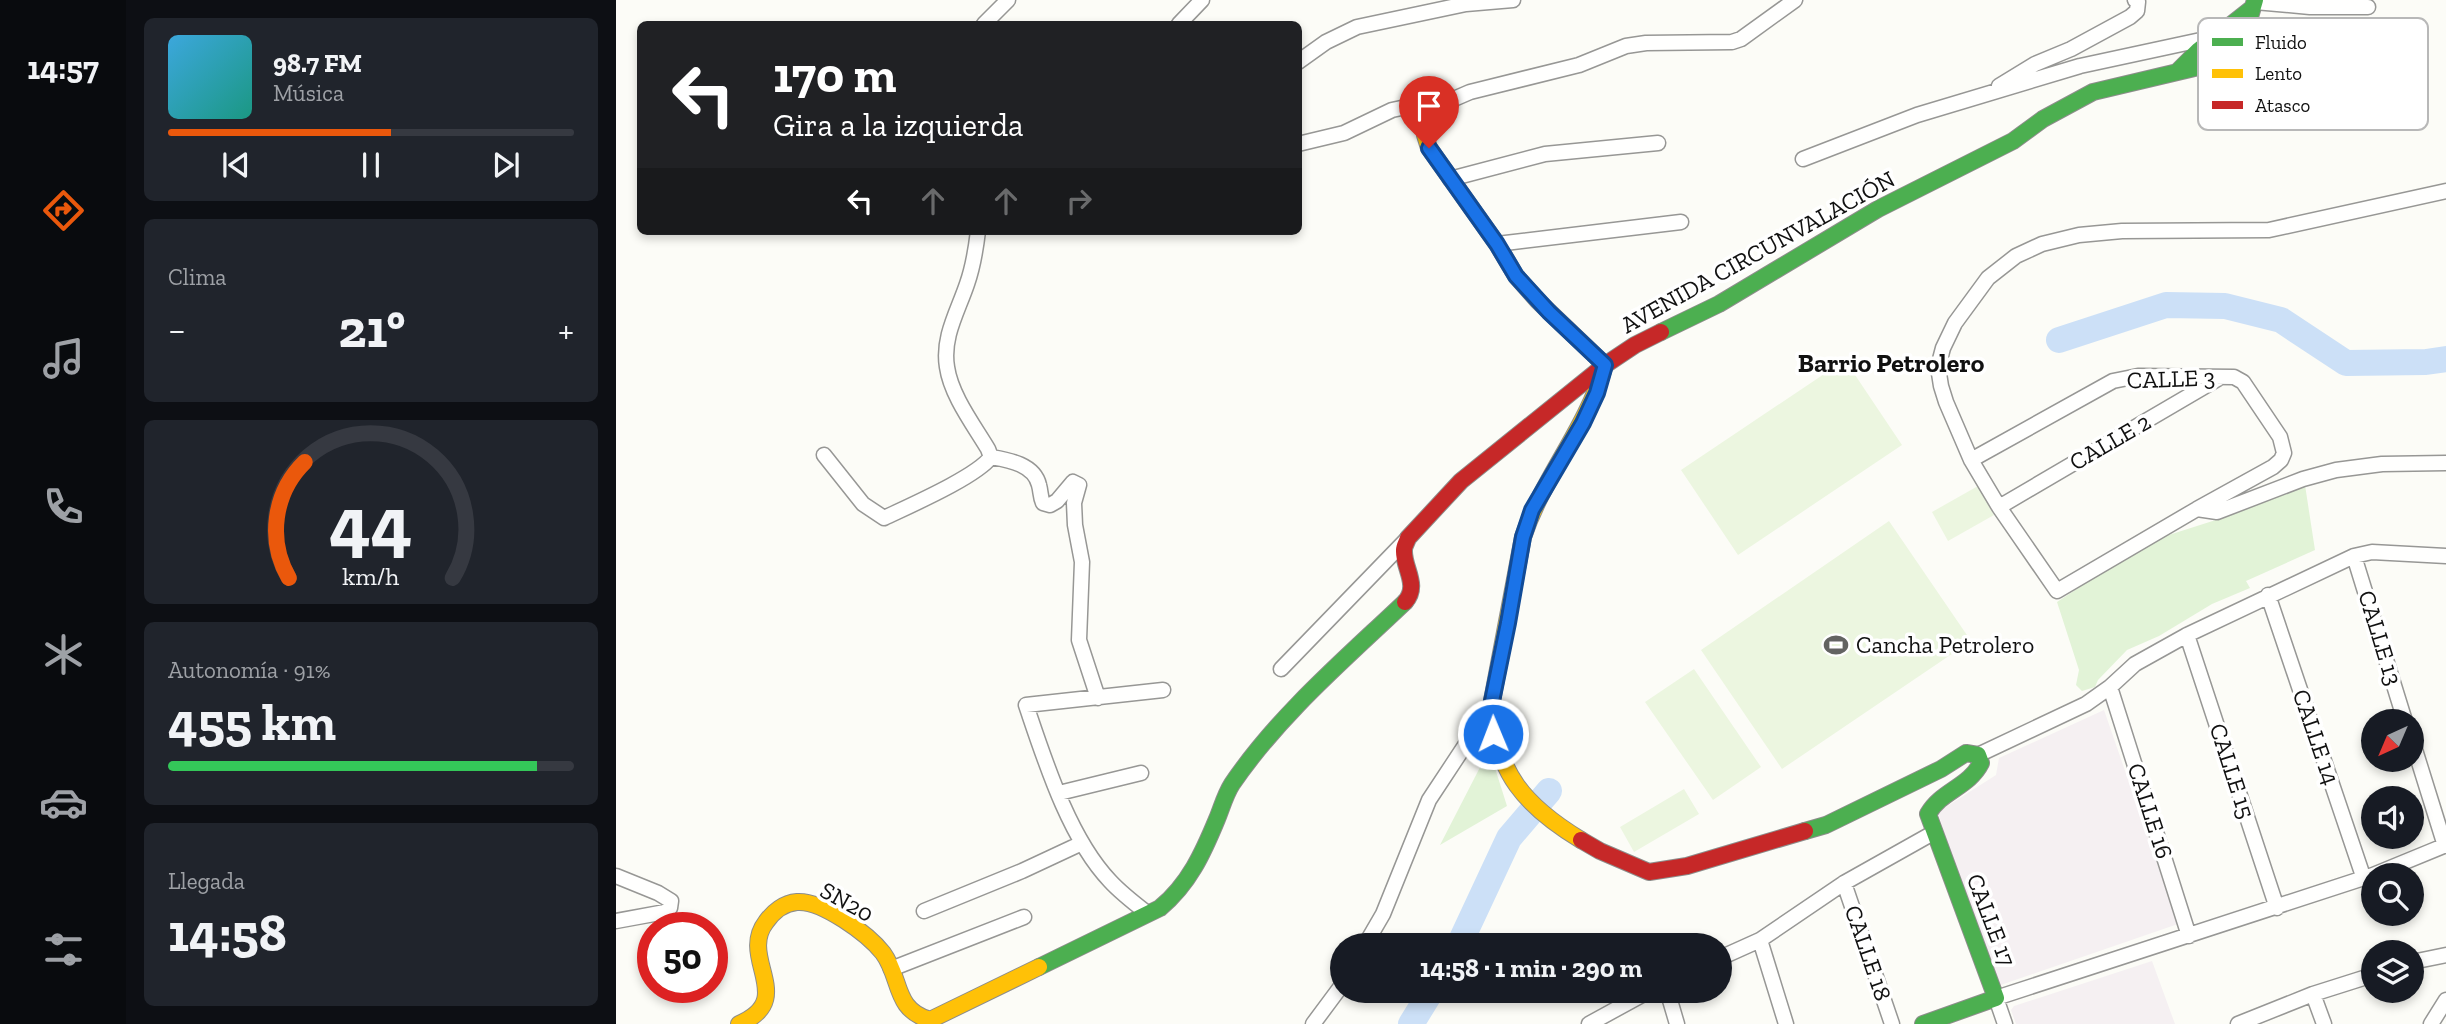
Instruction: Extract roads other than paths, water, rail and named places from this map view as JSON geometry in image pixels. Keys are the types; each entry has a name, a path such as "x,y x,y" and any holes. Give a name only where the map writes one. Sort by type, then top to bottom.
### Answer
{"main road":[{"name":"AVENIDA CIRCUNVALACIÓN","path":"2237,18 2254,4"},
{"name":"AVENIDA CIRCUNVALACIÓN","path":"2178,71 2198,53"},
{"name":"AVENIDA CIRCUNVALACIÓN","path":"1978,755 1966,753 1941,769 1826,825 1687,866 1649,872 1629,865 1548,818 1519,790 1504,766 1493,734 1491,706 1523,537 1532,510 1583,423 1597,393 1605,365 1635,345 1719,304 1878,209 2013,141 2066,105 2093,92 2198,67"},
{"path":"891,969 903,1003 921,1019 930,1020 1160,908 1174,898 1184,886 1220,814 1229,788 1253,755 1287,717 1409,598 1412,583 1404,550 1408,538 1461,481 1605,365 1516,276 1497,244 1429,148 1425,135 1433,108"},
{"path":"1933,833 1928,814 1930,808 1944,793 1974,777 1981,763 1978,755"},
{"name":"CALLE 17","path":"1933,833 1996,998"},
{"name":"SN20","path":"739,1024 761,1012 765,1003 766,992 758,944 761,927 772,914 785,906 799,902 813,905 845,921 868,938 883,954 891,969"},
{"path":"1923,1024 1996,998"}],"street":[{"path":"987,21 1008,0"},
{"path":"1182,21 1202,0"},
{"path":"1302,59 1326,42 1357,27 1466,4 1513,0"},
{"path":"1302,143 1344,133 1392,110 1406,107 1433,108 1470,92 1579,65 1626,46 1646,43 1732,43 1795,0"},
{"path":"1983,96 2035,64 2071,49 2130,17 2137,11 2136,0"},
{"path":"2254,4 2368,7"},
{"path":"1802,159 1917,115 2080,66 2198,41"},
{"path":"1450,179 1545,154 1658,143"},
{"path":"2446,191 2269,230 2135,231 2079,235 2042,244 2016,257 1989,278 1970,300 1943,348 1938,367 1946,402 1971,460 1998,507 2057,592 2197,509 2217,512 2303,478 2336,470 2382,464 2446,463"},
{"path":"1497,244 1681,222"},
{"path":"977,235 968,282 953,318 945,347 947,369 954,387 991,457"},
{"name":"CALLE 3","path":"1971,460 2113,381 2138,376 2234,377 2243,382 2280,438 2284,453 2273,467 2197,509"},
{"name":"CALLE 2","path":"1998,507 2221,376"},
{"path":"824,455 863,504 884,518 986,464 991,457"},
{"path":"991,457 1021,464 1039,484 1043,503 1050,505 1057,501 1073,482 1079,485 1074,503 1082,562 1079,639 1098,698"},
{"path":"1281,669 1408,538"},
{"path":"1978,755 2085,704 2110,687 2135,664 2187,635 2354,556 2372,552 2446,556"},
{"name":"CALLE 13","path":"2354,556 2402,709"},
{"name":"CALLE 14","path":"2268,595 2365,863"},
{"name":"CALLE 15","path":"2187,635 2277,908"},
{"name":"CALLE 16","path":"2110,687 2189,936"},
{"path":"1147,913 1109,880 1082,843 1059,793 1026,705 1163,690"},
{"path":"1372,933 1383,914 1429,800 1491,706"},
{"path":"1059,793 1141,772"},
{"path":"2402,863 2445,846 2422,772"},
{"path":"1732,953 1760,940 1844,883 1933,833"},
{"path":"924,911 1082,843"},
{"path":"616,876 671,901 670,908 665,912 616,921"},
{"path":"1996,998 2361,879"},
{"name":"CALLE 18","path":"1844,883 1892,1024"},
{"path":"891,969 1024,917"},
{"path":"1760,940 1786,1024"},
{"path":"2424,960 2446,955"},
{"path":"2238,1024 2313,994 2361,979"},
{"path":"2313,994 2324,1024"},
{"name":"CALLE 17","path":"1996,998 2005,1024"},
{"path":"2431,1024 2446,1000"},
{"path":"1313,1024 1330,1001"},
{"path":"1589,1024 1627,1003"},
{"path":"1671,1003 1677,1024"}],"waterway":[{"path":"2059,340 2166,305 2225,306 2281,320 2346,363 2426,362 2446,359"},
{"path":"1465,933 1509,838 1549,791"},
{"path":"1411,1024 1424,1003"}],"place":[{"name":"Cancha Petrolero","path":"1836,645"}],"district":[{"name":"Barrio Petrolero","path":"1891,363"}]}
